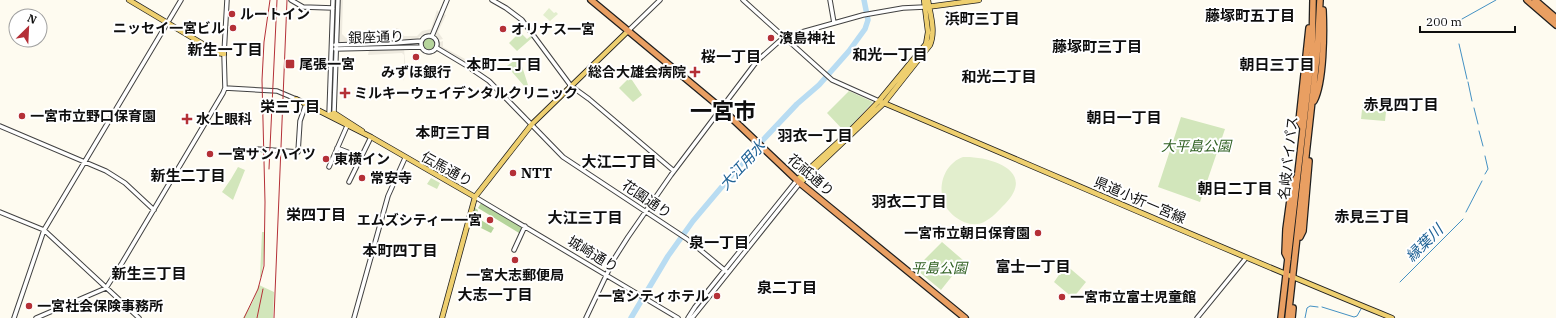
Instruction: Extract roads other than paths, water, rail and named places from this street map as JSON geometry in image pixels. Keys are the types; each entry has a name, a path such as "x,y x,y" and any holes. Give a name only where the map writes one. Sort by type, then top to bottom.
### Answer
{"highway":[{"name":"花祇通り","path":"591,0 721,108 798,182 965,318"},
{"name":"名岐バイパス","path":"1280,317 1312,52 1313,0"},
{"name":"名岐バイパス","path":"1294,277 1297,246 1303,231 1310,158 1307,151 1317,56 1320,0"},
{"path":"1312,104 1317,93 1322,63 1323,0"},
{"path":"1527,0 1556,25"},
{"path":"1536,0 1556,18"},
{"path":"1303,129 1300,126 1299,121 1305,78 1309,29 1313,18"},
{"path":"1317,56 1322,63"},
{"path":"1305,78 1308,87"},
{"path":"1288,260 1285,253 1292,185 1298,176"},
{"path":"1292,191 1295,201"},
{"path":"1288,318 1294,277"},
{"path":"1292,286 1295,293 1292,318"}],"main road":[{"path":"129,0 218,53 224,54"},
{"path":"798,182 882,102 930,45 933,31 924,0"},
{"path":"927,7 928,0"},
{"path":"927,7 979,0"},
{"path":"442,318 475,197 532,124 628,31"},
{"path":"296,99 331,114"},
{"name":"県道小折一宮線","path":"882,102 1040,168 1246,258 1392,318"},
{"name":"伝馬通り","path":"331,114 347,126 369,136"},
{"name":"伝馬通り","path":"331,114 475,197"}],"street":[{"path":"14,318 44,230 181,0"},
{"path":"36,318 106,288 154,210 225,88 224,54 227,0"},
{"path":"291,0 303,7 333,8"},
{"path":"333,0 334,47"},
{"path":"331,114 338,0"},
{"path":"432,36 447,0"},
{"path":"492,0 522,20 571,86 589,99 674,171"},
{"path":"628,31 660,0"},
{"path":"743,0 829,78 882,102"},
{"path":"830,0 834,23"},
{"path":"586,318 614,259 674,171 757,61 784,36 866,15 903,8 927,7"},
{"path":"427,36 432,36 437,42 437,48 432,52 428,52 421,47 421,41 427,36"},
{"name":"銀座通り","path":"334,47 421,41"},
{"name":"銀座通り","path":"334,47 421,47"},
{"name":"花園通り","path":"437,48 468,66 492,84 564,157 687,239 726,271"},
{"path":"225,88 277,91 296,99"},
{"path":"256,149 298,152 300,121 306,104"},
{"path":"0,126 106,171 126,183 154,210"},
{"path":"329,167 347,126"},
{"path":"349,182 369,136"},
{"path":"337,148 360,157"},
{"path":"354,318 388,196 405,158"},
{"path":"688,318 695,307 798,182"},
{"name":"城崎通り","path":"475,197 678,318"},
{"path":"0,212 44,230 139,318"},
{"path":"514,250 525,226"},
{"path":"1197,318 1246,258"},
{"path":"692,318 726,271"}],"waterway":[{"name":"大江用水","path":"631,318 668,256 693,221 747,157 797,104 819,85 849,51 865,29 868,20 864,0"},
{"name":"縁葉川","path":"1462,19 1496,0"},
{"name":"縁葉川","path":"1459,44 1467,79"},
{"name":"縁葉川","path":"1468,82 1472,101"},
{"name":"縁葉川","path":"1474,108 1478,124"},
{"name":"縁葉川","path":"1479,131 1483,146"},
{"name":"縁葉川","path":"1485,156 1488,169 1485,174"},
{"name":"縁葉川","path":"1466,212 1482,181"},
{"name":"縁葉川","path":"1400,282 1463,219"},
{"name":"縁葉川","path":"1305,318 1307,308 1310,306 1318,307"},
{"name":"縁葉川","path":"1322,307 1354,317 1357,316 1361,309"}],"railway":[{"path":"244,318 258,289 264,266 265,202 262,80 264,42 270,0"},
{"path":"269,169 277,0"},
{"path":"274,318 287,0"},
{"path":"257,318 263,289"}],"place":[{"name":"ルートイン","path":"232,14"},
{"name":"ニッセイ一宮ビル","path":"233,28"},
{"name":"オリナス一宮","path":"503,29"},
{"name":"濱島神社","path":"771,38"},
{"name":"みずほ銀行","path":"416,57"},
{"name":"尾張一宮","path":"290,64"},
{"name":"総合大雄会病院","path":"695,72"},
{"name":"ミルキーウェイデンタルクリニック","path":"345,93"},
{"name":"一宮市立野口保育園","path":"22,116"},
{"name":"水上眼科","path":"187,119"},
{"name":"一宮サンハイツ","path":"210,154"},
{"name":"東横イン","path":"326,159"},
{"name":"NTT","path":"513,173"},
{"name":"常安寺","path":"362,178"},
{"name":"エムズシティー一宮","path":"490,220"},
{"name":"一宮市立朝日保育園","path":"1038,233"},
{"name":"一宮大志郵便局","path":"515,260"},
{"name":"一宮シティホテル","path":"717,296"},
{"name":"一宮市立富士児童館","path":"1062,297"},
{"name":"一宮社会保険事務所","path":"29,306"}],"district":[{"name":"藤塚町五丁目","path":"1250,15"},
{"name":"浜町三丁目","path":"982,18"},
{"name":"藤塚町三丁目","path":"1097,46"},
{"name":"新生一丁目","path":"225,49"},
{"name":"和光一丁目","path":"890,54"},
{"name":"桜一丁目","path":"731,56"},
{"name":"本町二丁目","path":"504,64"},
{"name":"朝日三丁目","path":"1277,64"},
{"name":"和光二丁目","path":"999,76"},
{"name":"赤見四丁目","path":"1401,104"},
{"name":"栄三丁目","path":"290,106"},
{"name":"一宮市","path":"723,110"},
{"name":"朝日一丁目","path":"1124,117"},
{"name":"本町三丁目","path":"453,132"},
{"name":"羽衣一丁目","path":"815,135"},
{"name":"大江二丁目","path":"619,161"},
{"name":"新生二丁目","path":"188,175"},
{"name":"朝日二丁目","path":"1235,188"},
{"name":"羽衣二丁目","path":"909,201"},
{"name":"栄四丁目","path":"316,214"},
{"name":"赤見三丁目","path":"1372,216"},
{"name":"大江三丁目","path":"585,217"},
{"name":"泉一丁目","path":"719,242"},
{"name":"本町四丁目","path":"400,250"},
{"name":"富士一丁目","path":"1033,266"},
{"name":"新生三丁目","path":"149,273"},
{"name":"泉二丁目","path":"787,287"},
{"name":"大志一丁目","path":"495,294"}],"park label":[{"name":"大平島公園","path":"1196,146"},
{"name":"平島公園","path":"939,268"}]}
